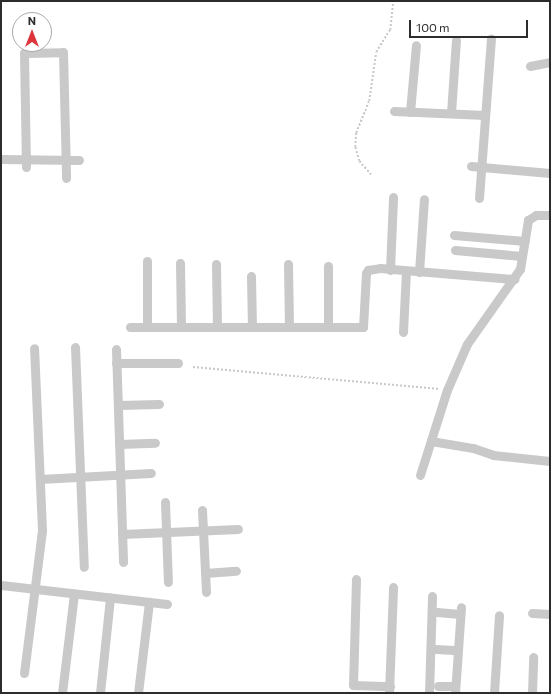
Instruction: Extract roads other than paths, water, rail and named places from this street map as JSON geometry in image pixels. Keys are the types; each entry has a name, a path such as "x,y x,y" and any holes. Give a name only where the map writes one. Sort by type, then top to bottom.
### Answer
{"street":[{"path":"479,198 491,38"},
{"path":"451,113 456,40"},
{"path":"410,112 416,45"},
{"path":"26,163 24,53 63,52 66,178"},
{"path":"530,66 550,62"},
{"path":"394,111 485,115"},
{"path":"1,159 26,163 78,160"},
{"path":"471,166 550,174"},
{"path":"390,270 393,197"},
{"path":"419,272 424,199"},
{"path":"420,475 448,390 470,337 520,269 528,220 531,216 550,215"},
{"path":"454,235 524,241"},
{"path":"455,250 522,256"},
{"path":"147,262 147,327"},
{"path":"180,262 181,327"},
{"path":"216,264 217,327"},
{"path":"288,264 289,327"},
{"path":"328,266 328,327"},
{"path":"130,327 363,327 366,273 374,269 514,279"},
{"path":"403,332 406,271"},
{"path":"251,276 252,327"},
{"path":"75,347 84,567"},
{"path":"24,674 42,530 34,348"},
{"path":"116,349 123,562"},
{"path":"116,363 178,363"},
{"path":"118,405 159,404"},
{"path":"431,441 473,448 493,455 550,461"},
{"path":"119,444 155,443"},
{"path":"40,479 151,473"},
{"path":"165,502 168,582"},
{"path":"202,510 206,592"},
{"path":"122,534 238,529"},
{"path":"205,573 236,571"},
{"path":"356,579 353,685 390,690 393,587"},
{"path":"1,585 167,604"},
{"path":"62,693 74,594"},
{"path":"429,693 432,596"},
{"path":"100,693 110,598"},
{"path":"138,693 149,602"},
{"path":"437,612 461,611 455,690 438,686"},
{"path":"532,613 550,614"},
{"path":"494,693 498,614"},
{"path":"436,649 458,650"},
{"path":"532,693 533,657"}]}
